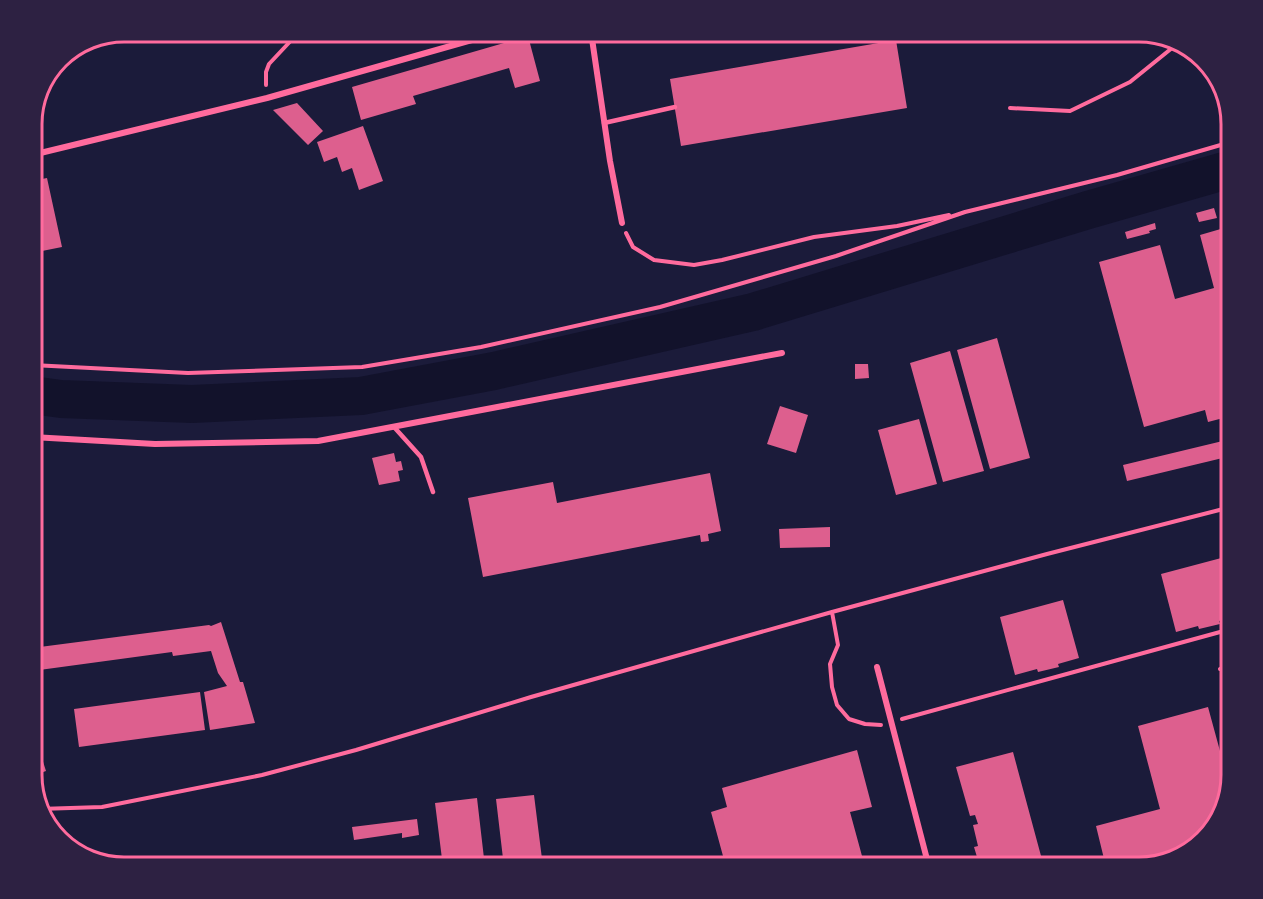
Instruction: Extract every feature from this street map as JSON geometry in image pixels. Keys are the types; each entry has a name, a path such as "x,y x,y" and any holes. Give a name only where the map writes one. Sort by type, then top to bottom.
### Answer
{"street":[{"path":"42,153 267,98 465,42"},
{"path":"592,42 610,161 622,223"},
{"path":"42,438 155,444 318,441 782,353"},
{"path":"877,668 926,857"}],"lane":[{"path":"604,123 675,107"},
{"path":"394,427 421,457 433,492"}],"path":[{"path":"267,98 266,72 269,64 290,42"},
{"path":"1010,108 1070,111 1130,82 1172,48"},
{"path":"622,223 633,247 654,260 694,265 814,237 897,226 965,212 1117,175 1221,145"},
{"path":"42,365 188,373 362,367 481,346 660,307 836,256 965,212"},
{"path":"49,809 102,807 273,773 831,612 1221,510"},
{"path":"831,612 838,645 830,664 832,687 837,705 849,718 865,724 880,725 1221,631"}],"building":[{"path":"507,42 530,42 540,81 515,88 509,68 413,96 416,104 361,120 352,87"},
{"path":"884,42 896,42 907,108 681,146 670,79"},
{"path":"297,103 323,131 308,145 273,110"},
{"path":"363,126 383,181 359,190 352,168 342,172 337,157 324,162 317,142"},
{"path":"47,178 62,247 42,251 42,179"},
{"path":"1214,208 1217,218 1199,222 1196,213"},
{"path":"1155,223 1156,229 1149,231 1150,233 1127,239 1125,232"},
{"path":"1221,229 1221,419 1208,422 1205,410 1144,427 1099,262 1160,245 1175,299 1214,288 1200,235"},
{"path":"997,338 1030,458 990,469 957,350"},
{"path":"950,351 984,471 943,482 910,363"},
{"path":"855,364 868,364 869,378 855,379"},
{"path":"780,406 808,415 796,453 767,444"},
{"path":"919,419 937,484 896,495 878,430"},
{"path":"1221,441 1221,458 1127,481 1123,465"},
{"path":"394,453 396,462 401,461 403,470 398,471 400,481 379,485 372,458"},
{"path":"710,473 721,531 708,534 709,541 701,542 700,535 483,577 468,498 553,482 557,503"},
{"path":"830,527 830,547 780,548 779,529"},
{"path":"1221,558 1220,624 1199,629 1198,626 1176,632 1161,574"},
{"path":"1063,600 1079,658 1058,664 1059,667 1038,672 1037,669 1015,675 1000,617"},
{"path":"221,622 255,723 210,730 204,692 227,686 218,673 211,651 173,656 172,652 42,670 42,647 211,626"},
{"path":"200,692 205,730 79,747 74,709"},
{"path":"1208,707 1221,755 1217,802 1204,825 1193,837 1176,849 1140,857 1104,857 1096,826 1160,809 1138,726"},
{"path":"857,750 872,807 850,812 862,857 723,857 711,812 727,807 722,788"},
{"path":"1013,752 1041,857 977,857 974,847 978,846 973,825 978,824 975,815 970,816 956,767"},
{"path":"42,758 46,771 42,772"},
{"path":"534,795 542,857 503,857 496,799"},
{"path":"477,798 484,857 442,857 435,803"},
{"path":"417,819 419,835 402,838 402,833 354,840 352,827"}],"waterway":[{"path":"42,396 192,404 361,396 494,371 753,312 1221,172"}]}
